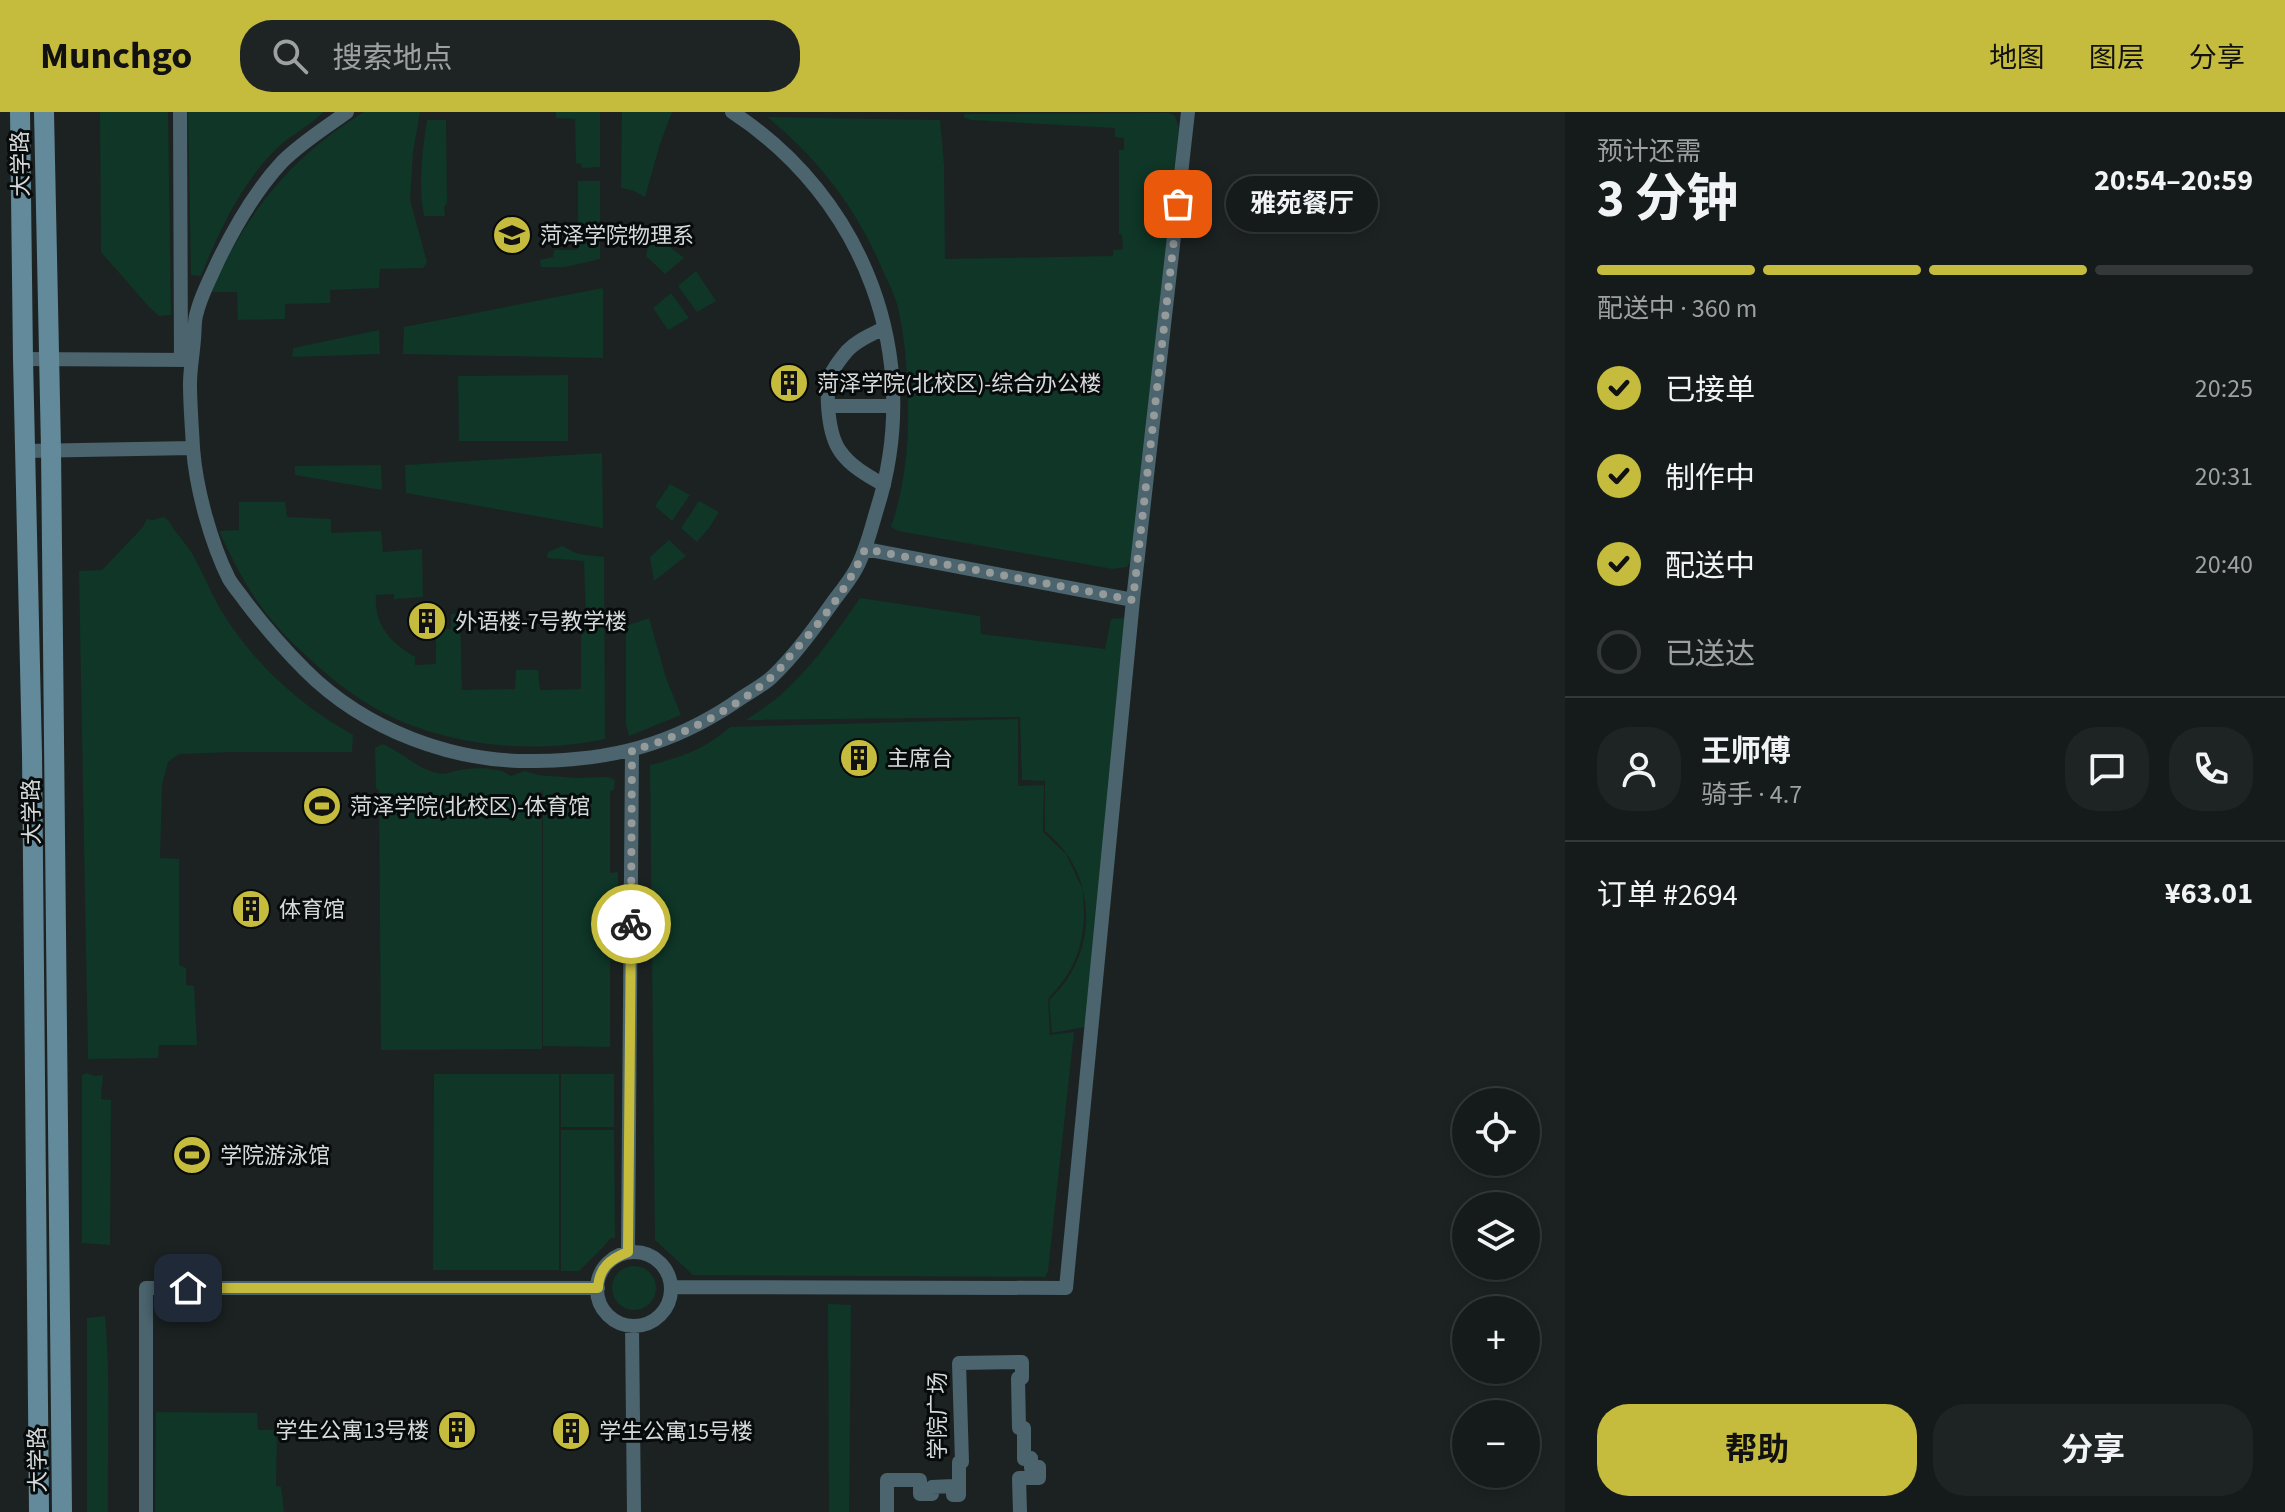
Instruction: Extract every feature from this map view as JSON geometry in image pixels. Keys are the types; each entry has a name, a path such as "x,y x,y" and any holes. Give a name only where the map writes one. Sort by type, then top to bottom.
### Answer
{"main road":[{"name":"大学路","path":"20,112 32,754 39,1512"},
{"name":"大学路","path":"44,112 51,449 62,1512"}],"street":[{"path":"180,112 187,360 193,448 205,517 230,581 271,636 318,683 348,706 379,723 442,749 511,762 569,761 632,750 649,746 709,719 770,679 814,629 856,570 865,549 884,485 894,436 893,366 877,298 849,233 809,177 757,128 732,112"},
{"path":"187,360 196,312 238,221 282,163 347,112"},
{"path":"672,1287 1066,1288 1133,600 1188,112"},
{"path":"884,328 847,351 832,373 829,406 832,435 840,451 867,476 884,485"},
{"path":"23,359 187,360"},
{"path":"829,406 893,406"},
{"path":"25,451 193,448"},
{"path":"865,549 1133,600"},
{"path":"628,1252 632,750"},
{"path":"628,1252 644,1253 657,1260 667,1272 672,1287 665,1311 656,1320 632,1327 617,1323 605,1313 598,1299 597,1283 603,1269 614,1258 628,1252"},
{"path":"146,1512 146,1288 598,1288"},
{"path":"632,1327 634,1512"},
{"name":"学院广场","path":"887,1512 887,1480 920,1480 920,1494 932,1494 932,1487 953,1486 953,1495 959,1495 959,1462 962,1462 959,1363 1022,1362 1022,1378 1018,1378 1019,1428 1024,1428 1024,1459 1031,1458 1031,1468 1039,1467 1039,1478 1019,1478 1020,1512"}],"green space":[{"path":"100,112 168,112 171,315 159,316 150,308 101,252"},
{"path":"188,112 324,112 280,146 251,179 223,226 201,276 191,275"},
{"path":"364,112 420,112 413,152 410,200 427,262 423,268 380,269 379,288 330,290 330,303 285,304 285,319 238,320 237,292 213,292 211,289 241,235 292,168"},
{"path":"556,112 600,112 600,167 582,168 581,164 576,163 575,119 556,118"},
{"path":"622,112 672,112 645,197 621,188"},
{"path":"1169,113 1175,116 1179,128 1131,560 1127,567 1113,569 898,531 891,527 903,480 908,433 906,364 897,304 873,248 849,206 820,168 767,117 940,120 944,164 945,259 1113,256 1113,250 1123,249 1122,235 1119,234 1119,150 1124,150 1124,138 1115,137 1115,128 971,120 963,117 965,114"},
{"path":"427,120 446,120 445,216 424,216 421,180"},
{"path":"578,181 600,181 600,259 565,267 541,267 540,260 553,257 554,250 578,250"},
{"path":"651,232 684,258 665,274 646,256"},
{"path":"696,271 716,301 697,312 678,286"},
{"path":"603,288 603,358 403,354 404,327"},
{"path":"671,293 689,318 668,330 653,308"},
{"path":"379,330 380,354 292,357 293,348"},
{"path":"568,375 568,441 459,441 458,376"},
{"path":"602,453 603,528 406,493 405,465"},
{"path":"381,465 382,490 295,475 295,466"},
{"path":"670,484 690,495 672,521 655,506"},
{"path":"699,501 719,512 697,542 681,528"},
{"path":"239,502 285,502 287,517 331,519 331,533 381,531 383,552 422,549 423,597 394,599 394,594 376,595 378,615 391,639 415,657 415,665 436,664 436,628 451,629 451,614 460,614 462,690 515,689 516,670 538,670 540,690 581,689 581,613 586,613 584,561 547,558 548,552 562,546 578,554 604,557 605,739 547,746 486,744 427,731 365,702 332,679 295,645 252,593 219,531 239,530"},
{"path":"164,517 191,552 218,605 245,644 294,695 353,735 352,752 179,754 168,762 162,785 160,858 179,859 179,965 186,968 186,985 194,986 197,1045 159,1045 158,1058 88,1059 79,571 102,570 147,519"},
{"path":"669,540 686,556 654,581 650,557"},
{"path":"860,598 980,616 981,634 1105,649 1111,619 1126,618 1085,1027 1052,1033 1049,1000 1068,977 1081,950 1086,921 1083,891 1084,917 1078,952 1069,971 1048,999 1050,1035 1074,1032 1045,1277 693,1275 655,1240 650,765 693,751 730,727 1018,719 1018,786 1044,785 1043,832 1066,854 1083,890 1069,857 1045,831 1045,781 1022,780 1020,717 746,720 776,699 800,676"},
{"path":"649,618 666,678 681,715 629,736 626,725 626,626"},
{"path":"382,744 423,768 440,774 484,768 511,776 525,771 538,775 608,777 615,780 614,790 610,791 610,873 618,872 618,961 610,961 610,1047 543,1046 542,790 542,1049 381,1050 379,790 376,788 375,748"},
{"path":"434,1074 559,1074 559,1270 433,1270"},
{"path":"561,1074 614,1074 614,1127 561,1127"},
{"path":"82,1075 103,1075 101,1099 111,1100 110,1245 82,1243"},
{"path":"561,1130 614,1130 615,1238 611,1238 579,1271 561,1271"},
{"path":"634,1266 649,1273 656,1288 649,1303 634,1310 619,1303 612,1288 619,1273"},
{"path":"828,1304 851,1305 849,1512 829,1512"},
{"path":"105,1316 108,1512 87,1512 87,1318"},
{"path":"156,1412 257,1413 258,1430 277,1430 276,1486 281,1487 284,1512 155,1512"}],"way so far":[{"path":"631,924 632,750 649,746 709,719 770,679 814,629 856,570 865,549 1133,600 1178,204"}],"place":[{"name":"雅苑餐厅","path":"1178,204"},
{"name":"菏泽学院物理系","path":"512,235"},
{"name":"菏泽学院(北校区)-综合办公楼","path":"789,383"},
{"name":"外语楼-7号教学楼","path":"427,621"},
{"name":"主席台","path":"859,758"},
{"name":"菏泽学院(北校区)-体育馆","path":"322,806"},
{"name":"体育馆","path":"251,909"},
{"name":"学院游泳馆","path":"192,1155"},
{"name":"学生公寓13号楼","path":"457,1430"},
{"name":"学生公寓15号楼","path":"571,1431"}],"route":[{"path":"188,1288 598,1288 603,1269 614,1258 628,1252 631,924"}]}
